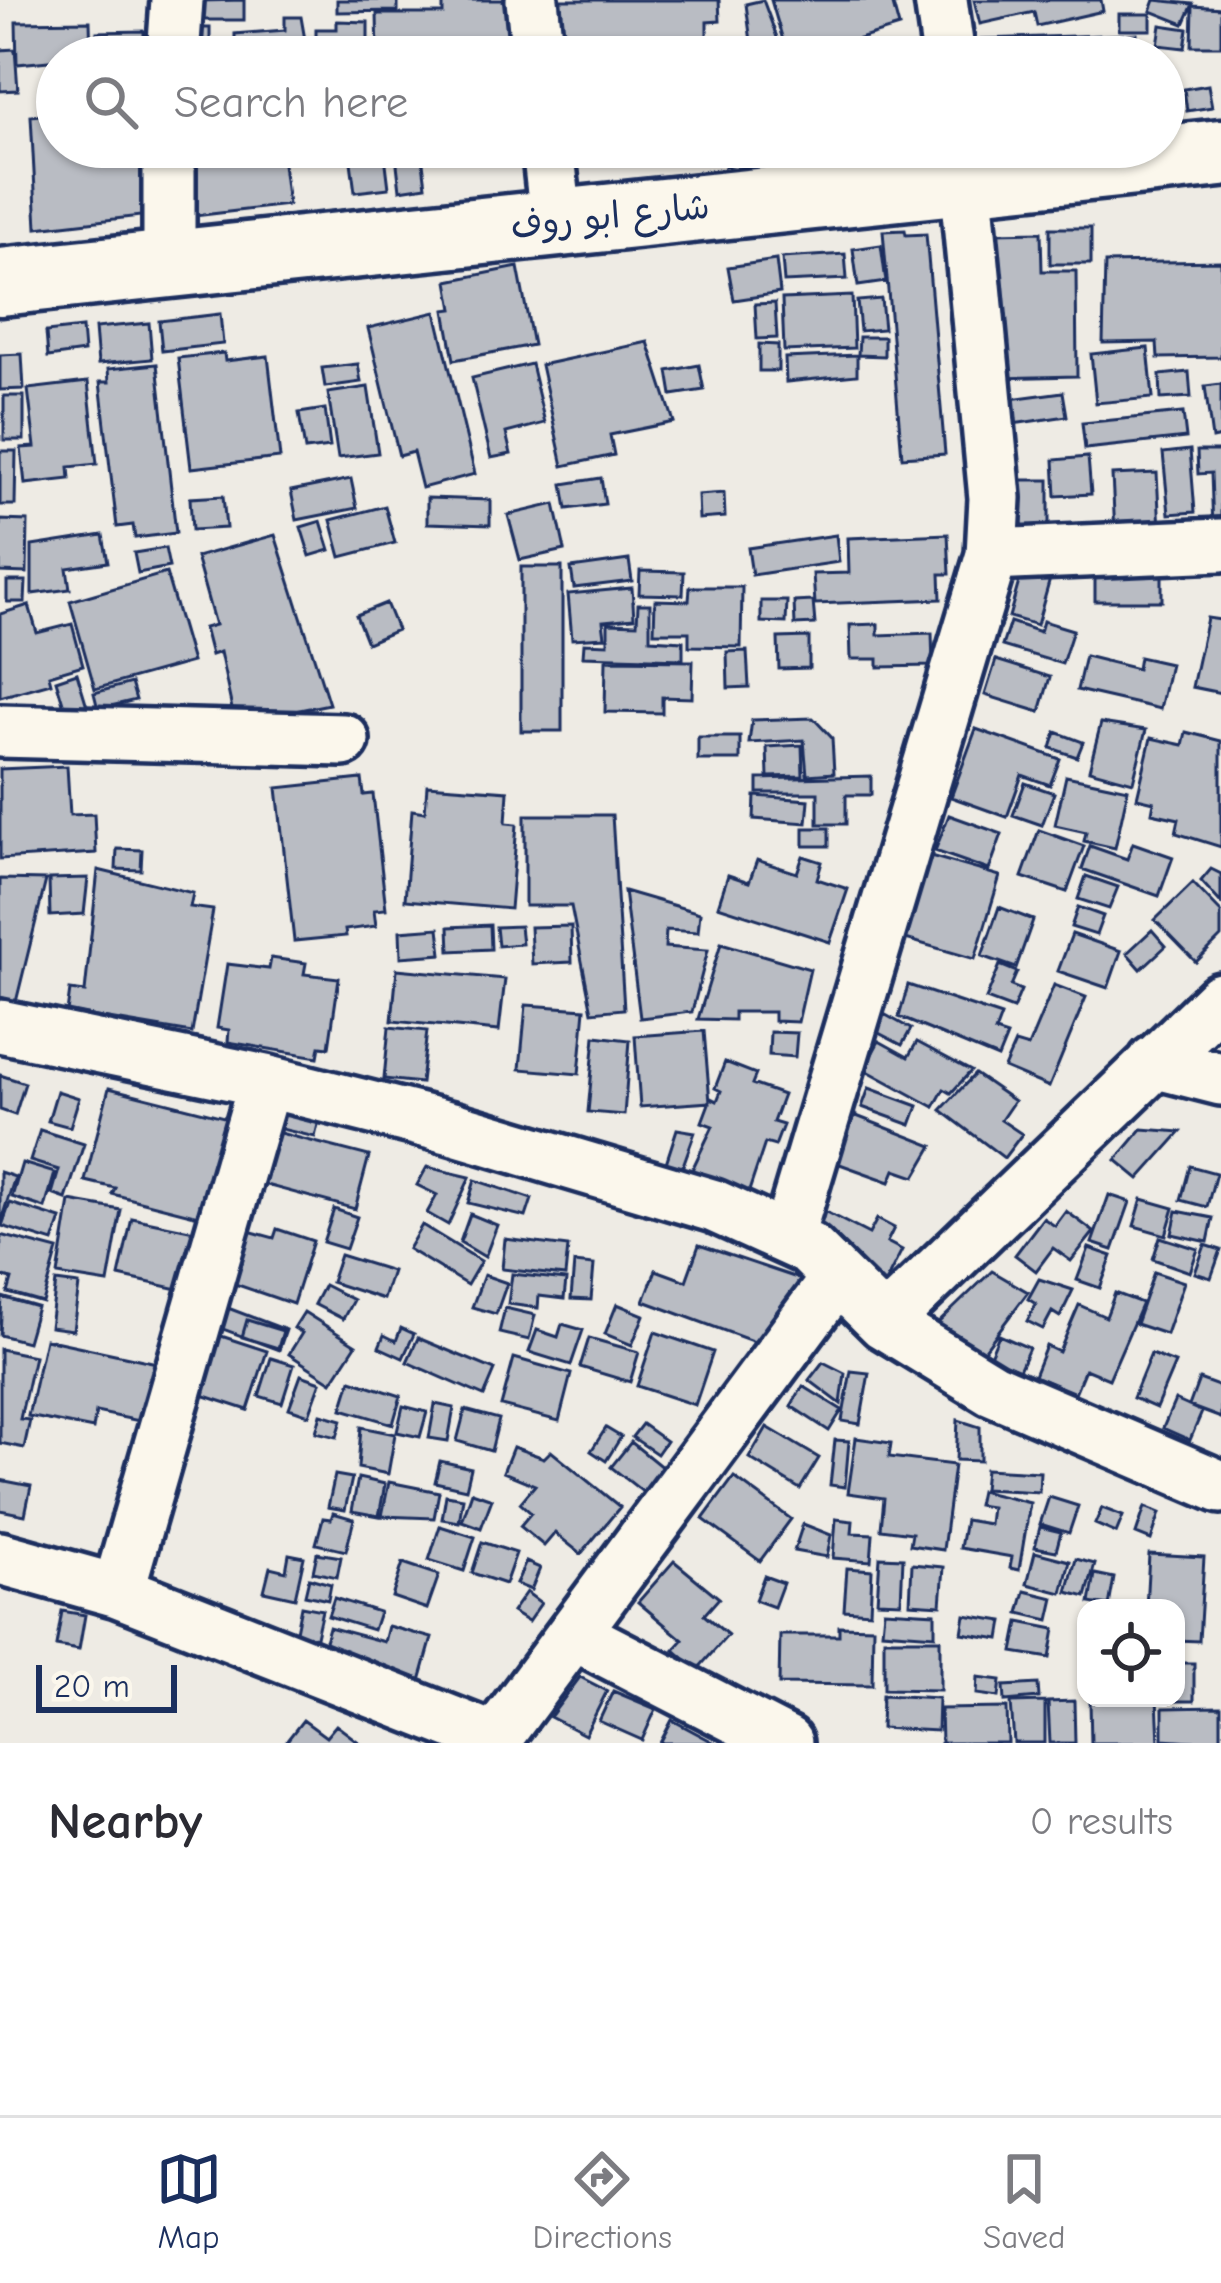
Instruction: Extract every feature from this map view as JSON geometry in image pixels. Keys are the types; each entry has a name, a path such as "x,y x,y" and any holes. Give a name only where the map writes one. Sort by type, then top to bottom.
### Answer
{"street":[{"path":"174,36 177,0"},
{"path":"532,0 536,36"},
{"path":"941,0 946,36"},
{"name":"شارع ابو روف","path":"1185,154 1221,153"},
{"path":"170,168 170,266"},
{"path":"550,168 556,220"},
{"name":"شارع ابو روف","path":"0,282 556,220 922,168"},
{"path":"788,1236 992,555 995,498 965,168"},
{"path":"992,555 1221,545"},
{"path":"0,731 344,740"},
{"path":"884,1323 1221,999"},
{"path":"0,1026 265,1081 636,1180 788,1236 884,1323 992,1389 1221,1487"},
{"path":"1154,1062 1221,1079"},
{"path":"118,1592 265,1081"},
{"path":"0,1558 118,1592 493,1741 837,1278"},
{"path":"574,1634 786,1743"}],"building":[{"path":"244,0 244,20 202,20 201,1"},
{"path":"337,0 398,0 398,11 337,12"},
{"path":"443,0 508,0 508,36 378,36 377,14 443,14"},
{"path":"552,0 719,0 720,21 707,22 707,36 554,36"},
{"path":"763,0 776,36 750,36 746,4"},
{"path":"771,0 908,0 893,5 899,27 869,36 782,36"},
{"path":"974,0 1101,0 1103,11 1037,26 1034,12 980,24"},
{"path":"1155,0 1193,4 1184,24 1151,11"},
{"path":"1193,6 1221,8 1221,46 1192,46"},
{"path":"1119,14 1151,14 1151,30 1119,30"},
{"path":"285,17 301,17 304,36 235,36 235,34 285,30"},
{"path":"90,21 90,36 36,36 36,62 17,64 16,22"},
{"path":"337,21 368,22 368,36 316,36 316,29 337,29"},
{"path":"1161,25 1188,29 1185,48 1185,36 1159,36"},
{"path":"190,28 210,28 210,36 190,36"},
{"path":"144,31 144,36 97,36 97,32"},
{"path":"15,49 18,90 0,91 0,50"},
{"path":"1208,85 1212,107 1187,111 1185,89"},
{"path":"36,115 36,168 153,168 158,214 37,228 31,116"},
{"path":"183,168 284,168 288,205 185,217"},
{"path":"352,168 387,168 389,188 355,192"},
{"path":"397,168 424,168 426,186 400,190"},
{"path":"1050,228 1091,228 1091,264 1050,264"},
{"path":"905,230 906,235 926,234 945,454 902,457 883,231"},
{"path":"1041,232 1042,271 1076,271 1077,376 996,378 994,233"},
{"path":"881,245 886,282 858,286 853,249"},
{"path":"845,254 847,279 784,282 782,258"},
{"path":"776,260 780,293 734,300 728,267"},
{"path":"1221,261 1221,357 1158,358 1157,342 1103,343 1105,263"},
{"path":"518,267 533,345 454,360 445,310 453,309 448,281"},
{"path":"852,296 854,348 784,351 782,299"},
{"path":"881,299 884,329 860,331 857,301"},
{"path":"775,303 777,338 757,339 755,304"},
{"path":"436,312 475,474 422,488 413,452 399,456 368,328"},
{"path":"220,314 223,344 162,351 159,321"},
{"path":"149,323 152,359 98,364 95,328"},
{"path":"82,328 84,352 48,357 46,332"},
{"path":"859,337 884,337 884,356 858,355"},
{"path":"648,342 674,422 610,435 614,455 563,466 541,365"},
{"path":"759,344 778,345 778,371 759,371"},
{"path":"1148,348 1153,398 1096,403 1091,354"},
{"path":"224,353 225,361 268,356 280,458 191,468 178,358"},
{"path":"22,354 24,389 0,390 0,355"},
{"path":"857,355 857,375 786,382 785,358"},
{"path":"157,364 176,533 135,538 133,525 117,527 100,382 109,382 108,369"},
{"path":"358,364 361,382 325,387 322,368"},
{"path":"531,364 545,423 506,433 511,454 491,458 472,378"},
{"path":"699,365 704,390 672,395 668,371"},
{"path":"1189,372 1191,397 1161,399 1160,375"},
{"path":"88,382 97,464 69,467 70,479 25,484 21,448 35,447 28,389"},
{"path":"1221,384 1221,437 1212,439 1205,386"},
{"path":"368,387 378,453 338,458 328,393"},
{"path":"1063,392 1067,416 1013,424 1010,399"},
{"path":"4,396 24,396 24,440 4,440"},
{"path":"325,409 330,447 305,450 299,413"},
{"path":"1183,413 1186,438 1085,449 1082,423"},
{"path":"1190,450 1195,512 1169,514 1163,453"},
{"path":"0,451 16,451 15,505 0,505"},
{"path":"1197,451 1221,451 1221,529 1213,529 1211,473 1198,474"},
{"path":"1088,457 1091,494 1056,496 1054,460"},
{"path":"1157,473 1160,530 1115,533 1112,475"},
{"path":"601,478 605,504 567,509 563,484"},
{"path":"351,479 357,508 297,520 291,491"},
{"path":"1017,480 1049,480 1049,529 1018,529"},
{"path":"724,493 725,517 699,519 698,495"},
{"path":"223,496 226,528 192,530 190,498"},
{"path":"427,498 490,500 490,525 427,523"},
{"path":"555,504 565,550 520,560 508,515"},
{"path":"385,506 395,543 341,557 331,520"},
{"path":"0,520 28,521 27,573 0,572"},
{"path":"321,521 330,550 310,556 301,527"},
{"path":"948,534 950,574 940,574 941,599 815,604 813,574 849,573 848,538"},
{"path":"103,535 108,562 67,568 70,589 32,594 32,546"},
{"path":"275,535 329,704 235,723 220,652 211,655 204,628 215,625 196,557"},
{"path":"836,535 839,562 752,575 748,548"},
{"path":"165,548 169,567 138,573 134,553"},
{"path":"629,560 632,581 574,588 571,568"},
{"path":"1162,566 1162,601 1095,601 1095,567"},
{"path":"521,567 562,567 562,731 521,731"},
{"path":"640,571 684,572 683,595 639,594"},
{"path":"1022,571 1050,579 1037,625 1009,617"},
{"path":"166,573 192,662 95,689 70,601"},
{"path":"7,581 26,581 25,602 7,602"},
{"path":"690,587 742,587 741,647 689,646 689,632 654,632 655,600 689,601"},
{"path":"632,588 634,618 603,621 605,637 572,639 568,594"},
{"path":"761,601 787,601 786,623 761,622"},
{"path":"813,601 815,624 795,625 794,602"},
{"path":"386,603 397,630 367,643 356,615"},
{"path":"638,604 650,604 650,639 683,641 683,659 583,656 584,643 608,644 608,623 637,624"},
{"path":"29,605 37,633 72,624 83,665 49,675 51,683 0,697 0,614"},
{"path":"1207,618 1221,620 1221,693 1192,687"},
{"path":"1043,621 1073,630 1062,664 1002,646 1010,622 1040,632"},
{"path":"878,624 878,635 932,633 933,666 878,667 878,659 851,659 850,625"},
{"path":"809,637 809,668 779,669 778,638"},
{"path":"747,651 749,687 728,688 727,652"},
{"path":"1085,656 1137,669 1139,657 1170,664 1160,709 1077,690"},
{"path":"606,660 693,661 692,698 662,697 662,713 605,712"},
{"path":"996,660 1050,677 1040,712 985,695"},
{"path":"77,673 91,719 70,726 56,680"},
{"path":"131,683 136,700 98,709 94,693"},
{"path":"813,718 832,738 834,773 807,775 804,740 749,743 752,720"},
{"path":"1101,723 1146,730 1133,782 1089,770"},
{"path":"976,729 1060,759 1050,785 1022,775 1007,817 951,797"},
{"path":"1056,732 1083,742 1077,757 1051,748"},
{"path":"1186,732 1221,741 1221,847 1176,833 1179,819 1152,813 1154,802 1137,798 1151,738 1183,745"},
{"path":"698,737 740,737 740,760 698,760"},
{"path":"802,745 803,776 768,777 767,747"},
{"path":"67,766 70,815 94,814 96,853 0,859 0,769"},
{"path":"871,776 871,795 846,795 846,824 818,824 818,793 758,793 758,779"},
{"path":"1066,776 1128,789 1115,848 1084,841 1086,832 1055,825"},
{"path":"362,779 364,795 373,794 386,909 374,910 376,926 345,930 346,936 294,941 277,788"},
{"path":"1025,783 1054,793 1042,825 1013,815"},
{"path":"427,785 508,791 506,823 517,824 510,909 405,900 412,810 425,812"},
{"path":"755,796 809,800 807,823 754,819"},
{"path":"525,815 612,815 624,1009 592,1012 571,906 525,906"},
{"path":"949,815 1002,834 989,870 935,851"},
{"path":"804,828 829,828 829,846 804,846"},
{"path":"1039,830 1084,846 1067,892 1022,877"},
{"path":"1133,843 1173,857 1159,896 1082,869 1090,846 1127,859"},
{"path":"117,849 142,850 141,870 116,869"},
{"path":"927,855 1000,876 975,959 902,938"},
{"path":"803,856 822,862 817,879 848,889 830,942 718,906 728,875 749,882 757,860 797,873"},
{"path":"1211,869 1221,874 1221,903 1201,881"},
{"path":"98,870 193,893 190,907 213,910 192,1033 67,1012 70,990 85,992"},
{"path":"1086,876 1118,887 1109,909 1078,899"},
{"path":"88,878 84,914 50,916 49,879"},
{"path":"0,879 46,880 16,1002 0,997"},
{"path":"1193,883 1221,912 1221,937 1196,962 1155,920"},
{"path":"624,891 700,913 698,932 666,930 665,947 708,950 692,1012 640,1018"},
{"path":"999,907 1033,920 1016,968 982,956"},
{"path":"1078,907 1103,916 1096,935 1071,927"},
{"path":"490,925 491,949 450,951 449,927"},
{"path":"520,926 522,944 498,946 496,927"},
{"path":"571,926 572,962 532,964 530,927"},
{"path":"439,928 442,954 401,957 400,931"},
{"path":"1152,930 1166,946 1141,969 1127,953"},
{"path":"1072,934 1121,951 1108,988 1058,971"},
{"path":"721,943 810,969 798,1022 774,1021 774,1012 734,1012 734,1020 698,1019"},
{"path":"271,958 306,963 304,974 339,978 329,1047 320,1046 318,1057 228,1042 229,1030 217,1028 227,964 269,969"},
{"path":"1000,965 1017,972 1011,986 1021,990 1013,1009 986,999"},
{"path":"397,969 505,979 499,1031 392,1021"},
{"path":"908,985 1001,1016 995,1032 1007,1036 998,1058 899,1017"},
{"path":"1054,985 1086,997 1049,1087 1004,1068 1015,1043 1028,1047"},
{"path":"526,1005 585,1009 579,1074 520,1069"},
{"path":"884,1014 911,1029 902,1045 875,1031"},
{"path":"389,1027 427,1031 421,1083 384,1079"},
{"path":"704,1031 710,1102 640,1107 635,1036"},
{"path":"770,1032 797,1033 795,1057 769,1055"},
{"path":"595,1036 630,1040 624,1115 588,1112"},
{"path":"879,1041 908,1057 917,1042 971,1071 951,1093 944,1089 934,1107 864,1069"},
{"path":"725,1062 756,1074 752,1084 783,1095 773,1122 783,1125 775,1146 765,1143 746,1200 688,1178 713,1126 702,1122 711,1098 717,1101 721,1091 715,1088"},
{"path":"975,1074 1014,1101 1001,1120 1022,1134 1004,1158 941,1110"},
{"path":"0,1075 25,1083 15,1115 0,1110"},
{"path":"109,1088 232,1119 206,1218 112,1194 115,1188 85,1181"},
{"path":"869,1088 918,1106 911,1125 862,1107"},
{"path":"57,1091 79,1098 70,1127 48,1121"},
{"path":"282,1111 319,1120 315,1137 277,1128"},
{"path":"854,1115 933,1146 915,1177 895,1170 890,1182 837,1163"},
{"path":"677,1129 695,1132 681,1171 665,1166"},
{"path":"1142,1129 1181,1132 1139,1179 1116,1160"},
{"path":"40,1130 84,1144 66,1199 52,1194 59,1170 30,1161"},
{"path":"276,1132 369,1156 355,1209 262,1184"},
{"path":"22,1163 55,1173 45,1208 12,1197"},
{"path":"1190,1166 1216,1173 1207,1207 1181,1200"},
{"path":"427,1167 470,1177 448,1225 427,1213 437,1195 417,1185"},
{"path":"0,1172 15,1177 0,1224"},
{"path":"475,1180 532,1199 526,1217 468,1203"},
{"path":"1109,1195 1130,1202 1113,1250 1092,1243"},
{"path":"1142,1199 1174,1208 1166,1235 1134,1226"},
{"path":"70,1201 121,1210 108,1283 58,1275"},
{"path":"10,1203 61,1219 53,1242 2,1226"},
{"path":"334,1209 357,1217 346,1249 323,1242"},
{"path":"822,1210 869,1234 877,1219 894,1228 887,1242 902,1250 884,1285 837,1260 844,1246 815,1231"},
{"path":"1066,1211 1094,1232 1071,1261 1053,1248 1036,1271 1015,1255 1043,1218 1055,1226"},
{"path":"1177,1211 1213,1218 1208,1242 1172,1234"},
{"path":"470,1214 497,1225 485,1257 460,1242"},
{"path":"132,1218 199,1232 187,1291 119,1276"},
{"path":"422,1225 481,1261 467,1285 408,1249"},
{"path":"277,1229 313,1241 293,1304 232,1283 249,1231 274,1238"},
{"path":"1,1235 58,1250 43,1303 8,1293 12,1279 0,1276"},
{"path":"1160,1237 1198,1249 1190,1272 1153,1259"},
{"path":"505,1239 568,1247 565,1276 502,1269"},
{"path":"699,1245 806,1281 760,1344 644,1301 656,1270 686,1281"},
{"path":"1205,1245 1221,1250 1211,1278 1195,1273"},
{"path":"1089,1248 1112,1256 1100,1288 1077,1280"},
{"path":"340,1255 392,1271 383,1299 331,1282"},
{"path":"574,1263 594,1265 591,1300 571,1299"},
{"path":"992,1271 1028,1292 983,1352 934,1327"},
{"path":"1154,1272 1184,1282 1166,1334 1136,1324"},
{"path":"512,1274 566,1280 564,1299 539,1296 538,1308 508,1304"},
{"path":"484,1275 507,1283 496,1314 472,1307"},
{"path":"1039,1279 1073,1290 1060,1317 1052,1312 1043,1329 1027,1321 1036,1304 1028,1299"},
{"path":"56,1282 79,1285 73,1330 50,1327"},
{"path":"324,1285 353,1300 343,1319 314,1304"},
{"path":"1115,1293 1142,1303 1109,1379 1085,1369 1075,1393 1034,1376 1046,1346 1059,1352 1079,1305 1106,1317"},
{"path":"2,1297 37,1307 27,1342 0,1335"},
{"path":"617,1304 644,1315 632,1345 605,1334"},
{"path":"220,1305 286,1330 279,1350 212,1325"},
{"path":"505,1308 535,1315 529,1340 499,1333"},
{"path":"304,1312 356,1345 332,1382 289,1354 302,1333 294,1328"},
{"path":"247,1320 283,1331 278,1348 242,1337"},
{"path":"562,1324 583,1330 571,1365 529,1352 537,1330 558,1337"},
{"path":"401,1328 414,1334 403,1358 379,1347 384,1335 396,1341"},
{"path":"655,1332 713,1352 695,1405 637,1386"},
{"path":"212,1333 267,1351 248,1410 193,1392"},
{"path":"999,1335 1029,1348 1019,1370 989,1358"},
{"path":"418,1338 495,1370 484,1396 407,1362"},
{"path":"589,1338 639,1352 630,1382 580,1367"},
{"path":"45,1339 166,1365 154,1424 96,1412 93,1429 28,1416"},
{"path":"0,1349 34,1356 20,1419 30,1420 24,1448 0,1443"},
{"path":"1151,1354 1175,1363 1156,1408 1133,1398"},
{"path":"271,1358 294,1365 282,1403 259,1396"},
{"path":"514,1358 571,1374 559,1421 501,1406"},
{"path":"823,1362 845,1373 841,1404 809,1380"},
{"path":"851,1371 869,1373 860,1424 842,1421"},
{"path":"301,1375 321,1382 309,1415 289,1408"},
{"path":"1199,1379 1221,1387 1221,1418 1189,1406"},
{"path":"351,1380 401,1396 393,1424 342,1409"},
{"path":"803,1386 842,1410 829,1431 791,1406"},
{"path":"1175,1400 1202,1412 1190,1440 1163,1428"},
{"path":"435,1404 454,1408 448,1441 429,1438"},
{"path":"403,1406 427,1412 420,1437 397,1432"},
{"path":"465,1410 499,1419 491,1451 457,1441"},
{"path":"321,1414 342,1420 337,1437 316,1432"},
{"path":"958,1420 980,1427 980,1461 956,1460"},
{"path":"642,1424 666,1441 657,1454 632,1437"},
{"path":"361,1427 395,1434 388,1474 358,1468"},
{"path":"767,1427 819,1458 800,1489 749,1458"},
{"path":"606,1428 621,1437 606,1461 591,1451"},
{"path":"856,1438 891,1443 889,1457 954,1465 943,1550 910,1545 912,1533 881,1529 884,1498 848,1493"},
{"path":"835,1440 849,1441 845,1487 830,1485"},
{"path":"631,1442 663,1468 644,1493 611,1467"},
{"path":"513,1447 544,1458 551,1451 620,1507 581,1554 555,1533 544,1546 520,1526 531,1513 520,1503 535,1485 503,1472"},
{"path":"440,1461 471,1468 466,1489 435,1482"},
{"path":"985,1469 1040,1472 1039,1492 983,1489"},
{"path":"335,1475 352,1478 345,1510 328,1507"},
{"path":"734,1477 791,1519 760,1561 703,1519"},
{"path":"358,1478 385,1484 379,1516 352,1511"},
{"path":"0,1480 31,1486 25,1515 0,1510"},
{"path":"389,1482 439,1492 434,1518 382,1516"},
{"path":"980,1491 1030,1503 1019,1570 1010,1568 1012,1557 960,1548 965,1520 989,1524 991,1507 977,1505"},
{"path":"472,1492 492,1499 481,1528 462,1521"},
{"path":"446,1495 463,1498 459,1522 442,1519"},
{"path":"1049,1497 1078,1506 1069,1533 1040,1524"},
{"path":"1145,1507 1160,1513 1151,1540 1136,1534"},
{"path":"1102,1508 1123,1516 1116,1533 1095,1524"},
{"path":"333,1513 354,1519 346,1551 316,1544 323,1518 331,1519"},
{"path":"836,1519 853,1521 852,1533 873,1534 871,1561 833,1558"},
{"path":"803,1524 831,1535 827,1557 794,1551"},
{"path":"440,1526 475,1537 464,1571 429,1560"},
{"path":"1040,1527 1061,1532 1056,1551 1035,1547"},
{"path":"482,1542 516,1553 505,1584 472,1573"},
{"path":"1035,1552 1070,1561 1062,1593 1027,1584"},
{"path":"317,1553 341,1557 337,1577 313,1572"},
{"path":"289,1554 304,1557 295,1598 264,1591 270,1567 286,1571"},
{"path":"1149,1554 1204,1557 1199,1641 1185,1640 1185,1599 1146,1599"},
{"path":"880,1557 903,1558 901,1602 877,1601"},
{"path":"1076,1559 1095,1564 1086,1597 1067,1592"},
{"path":"674,1561 719,1598 704,1615 728,1635 697,1670 674,1650 683,1640 638,1602"},
{"path":"526,1562 540,1568 531,1590 516,1584"},
{"path":"403,1563 439,1575 427,1609 392,1597"},
{"path":"912,1564 944,1567 941,1605 910,1603"},
{"path":"847,1568 872,1570 870,1612 844,1610"},
{"path":"1095,1574 1114,1578 1110,1599 1091,1599"},
{"path":"764,1576 783,1583 774,1607 755,1600"},
{"path":"309,1578 331,1584 328,1600 305,1595"},
{"path":"1025,1591 1054,1598 1049,1620 1019,1613"},
{"path":"526,1592 541,1603 528,1622 512,1612"},
{"path":"334,1598 379,1612 373,1630 328,1616"},
{"path":"301,1606 322,1610 313,1650 293,1646"},
{"path":"884,1610 935,1613 935,1635 882,1631"},
{"path":"62,1611 85,1615 79,1650 56,1646"},
{"path":"965,1615 1003,1621 1000,1639 962,1633"},
{"path":"1019,1622 1055,1629 1050,1658 1013,1652"},
{"path":"388,1626 432,1638 418,1688 319,1662 329,1627 384,1642"},
{"path":"839,1626 873,1627 872,1685 779,1684 780,1635 839,1635"},
{"path":"884,1639 940,1639 940,1690 884,1689"},
{"path":"1185,1663 1194,1663 1194,1701 1185,1701"},
{"path":"580,1677 607,1691 585,1735 550,1717"},
{"path":"978,1677 1001,1680 999,1697 977,1694"},
{"path":"1038,1684 1039,1698 1005,1701 1004,1686"},
{"path":"613,1691 656,1709 642,1740 599,1721"},
{"path":"882,1695 938,1698 937,1731 881,1728"},
{"path":"1074,1701 1075,1743 1050,1743 1048,1702"},
{"path":"1045,1702 1045,1743 1014,1743 1011,1703"},
{"path":"1090,1707 1157,1707 1159,1743 1091,1743"},
{"path":"1221,1707 1221,1743 1163,1739 1163,1708"},
{"path":"1007,1708 1008,1743 941,1743 940,1709"},
{"path":"303,1720 326,1737 336,1725 360,1743 285,1743"},
{"path":"672,1720 715,1743 660,1743"}]}
